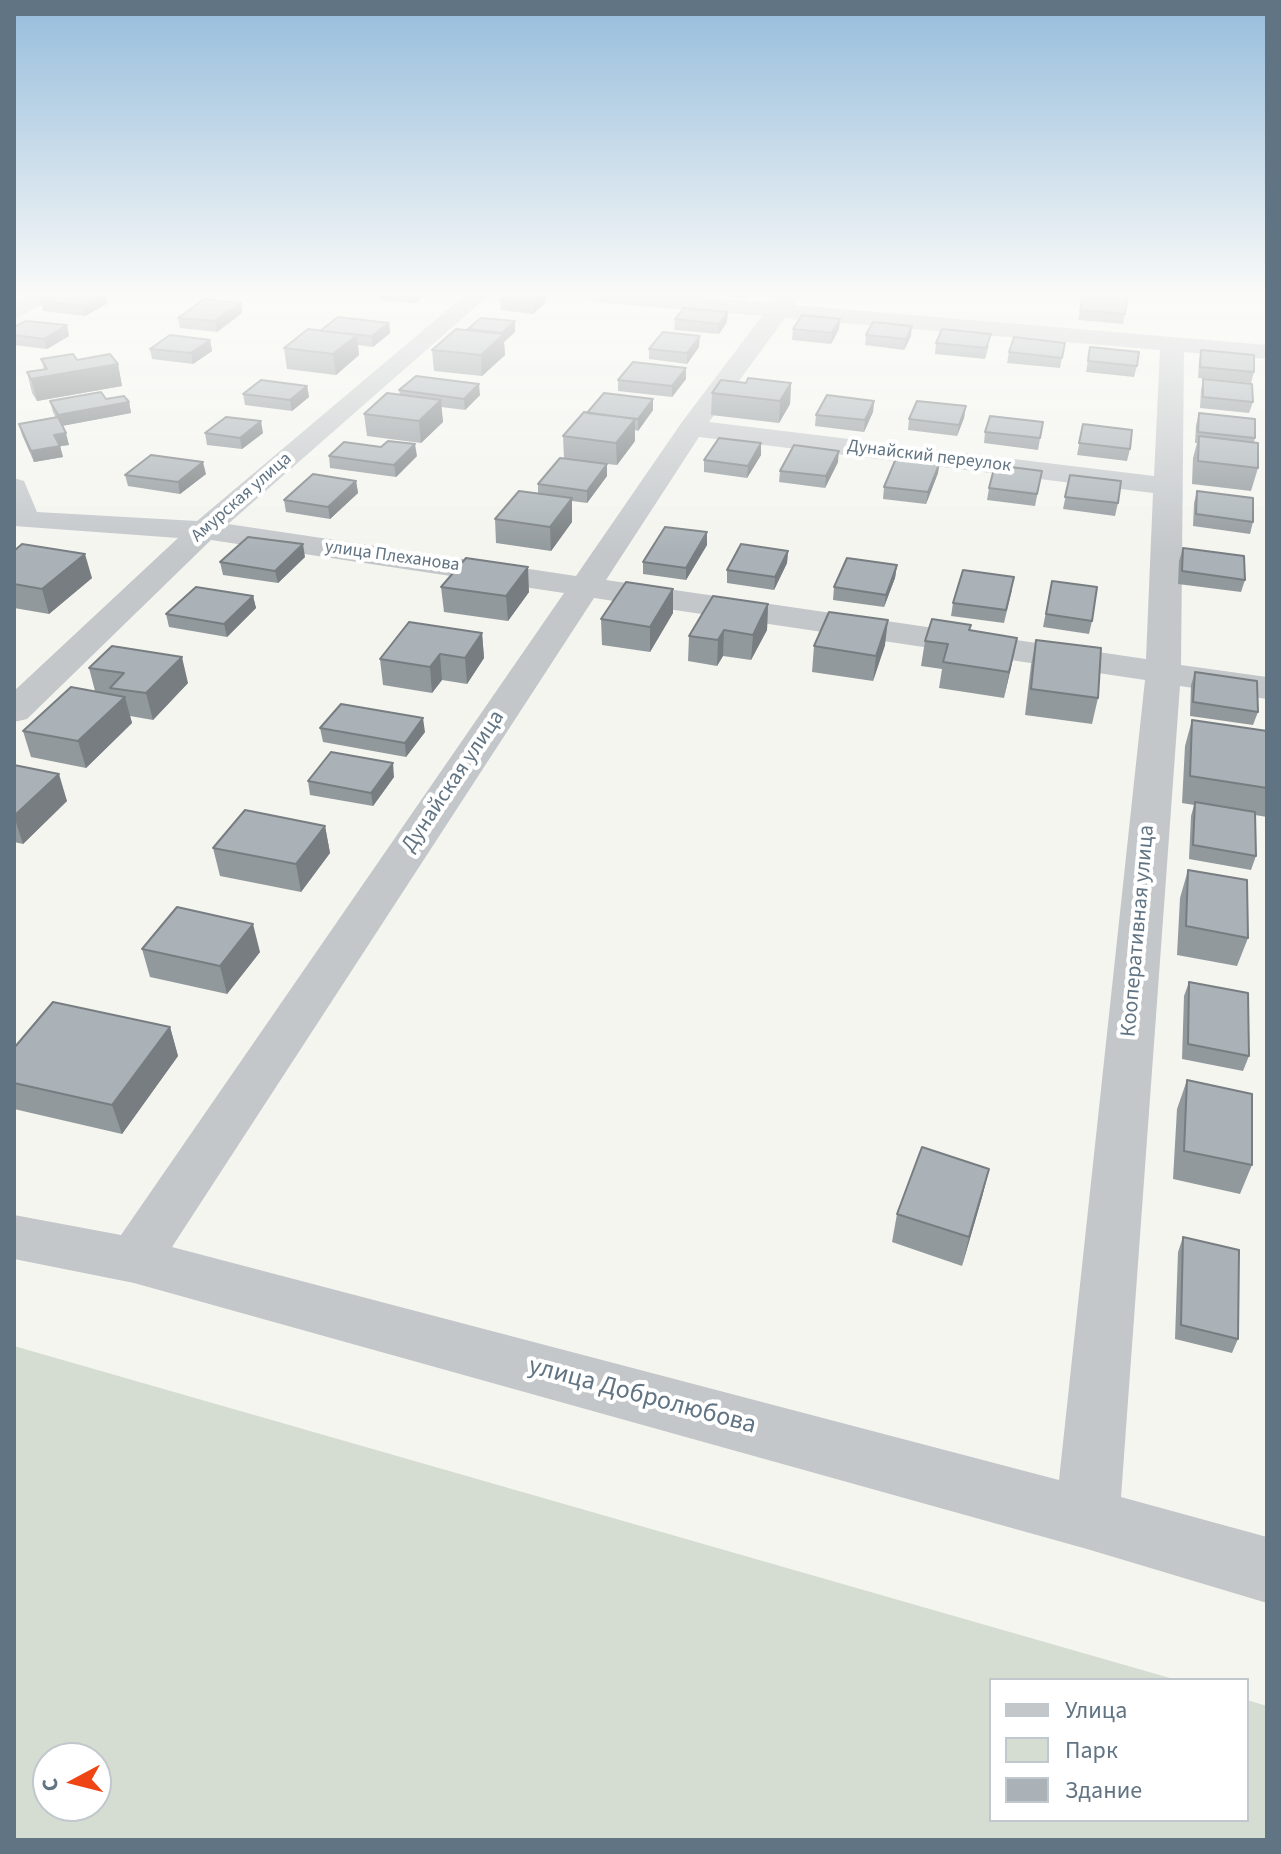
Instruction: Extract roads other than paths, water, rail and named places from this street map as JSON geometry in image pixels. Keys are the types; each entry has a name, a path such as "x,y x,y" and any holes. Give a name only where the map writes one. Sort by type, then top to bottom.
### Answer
{"street":[{"name":"Амурская улица","path":"14,711 204,530 377,382"},
{"name":"Дунайская улица","path":"134,1260 691,428 726,382"},
{"name":"Кооперативная улица","path":"1087,1518 1163,673 1171,382"},
{"name":"Дунайский переулок","path":"691,428 1167,486"},
{"name":"улица Плеханова","path":"14,487 25,520 204,530 1267,688"},
{"name":"улица Добролюбова","path":"14,1237 134,1260 1087,1518 1267,1570"}]}
